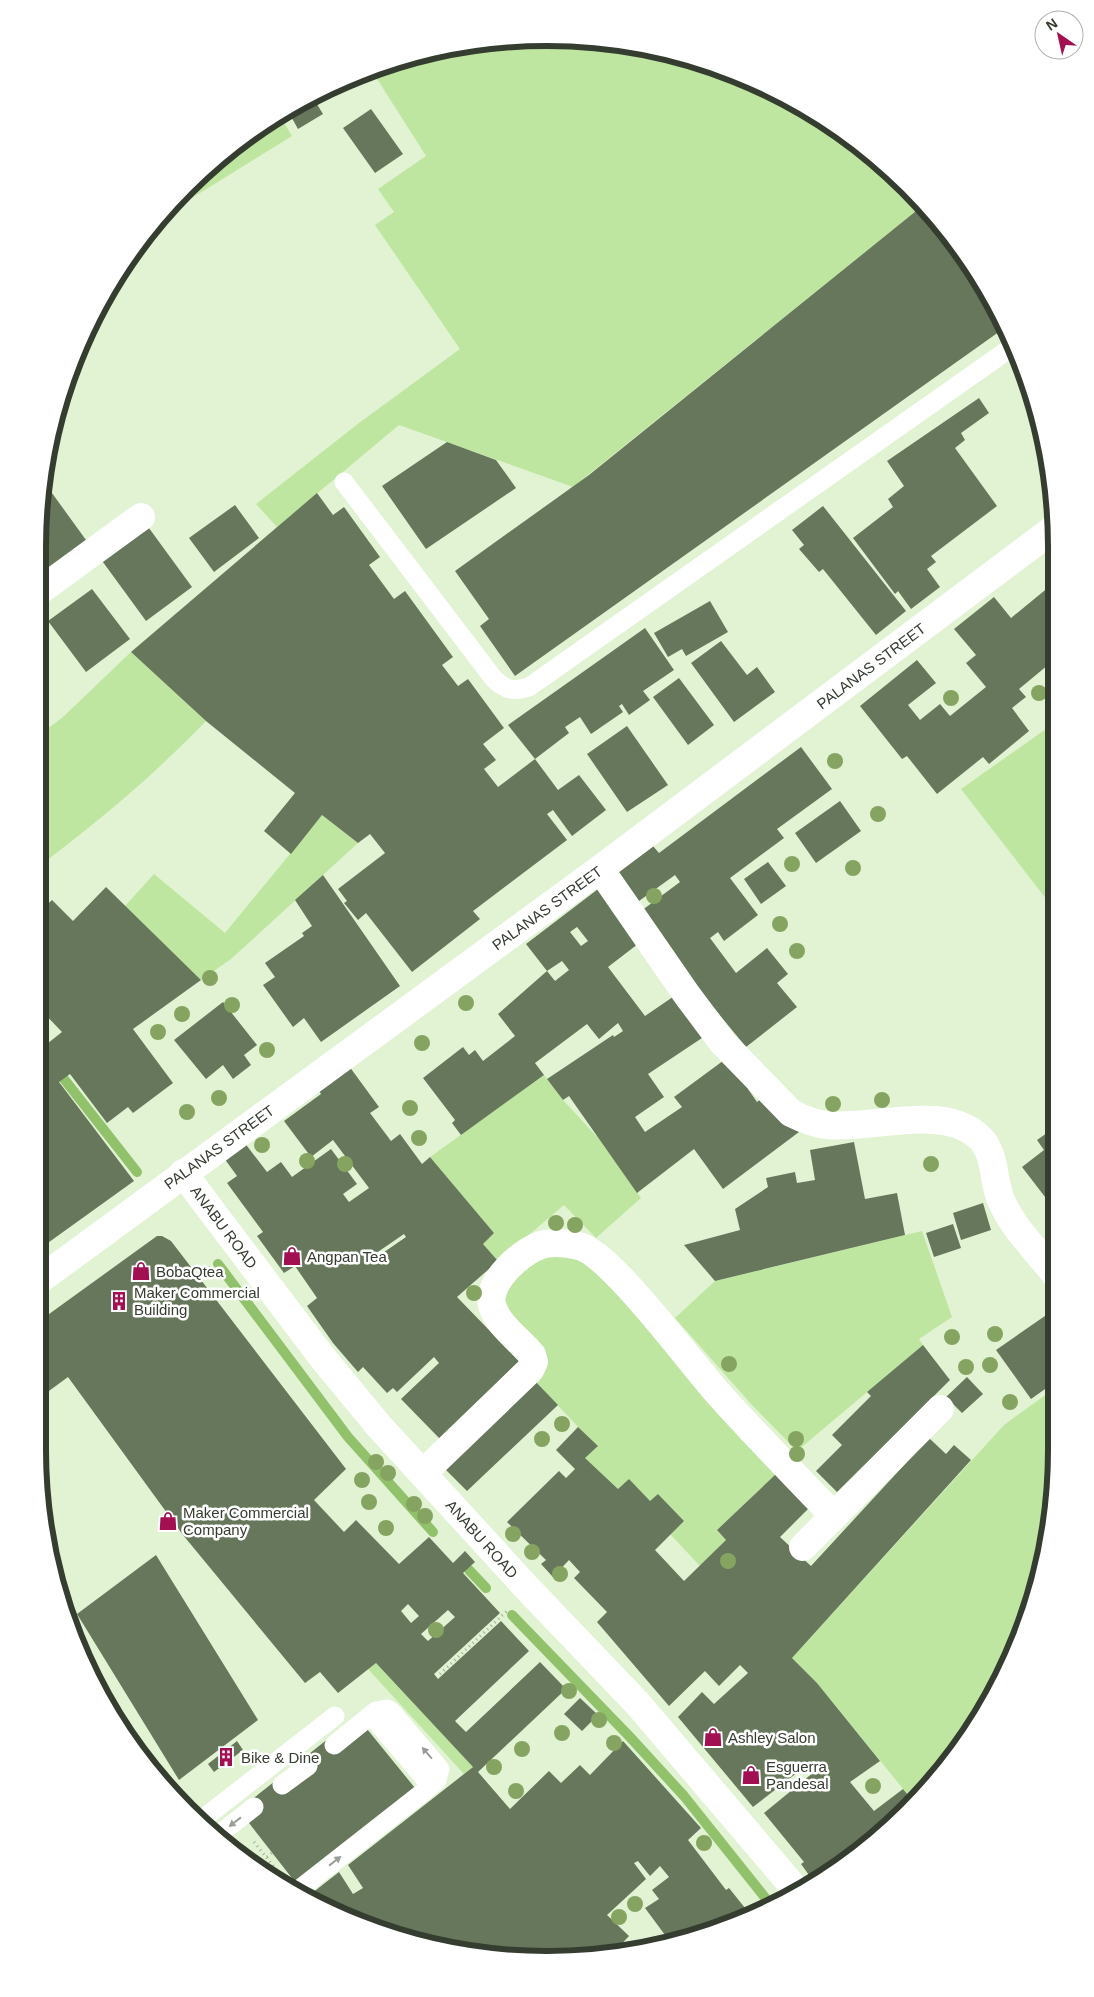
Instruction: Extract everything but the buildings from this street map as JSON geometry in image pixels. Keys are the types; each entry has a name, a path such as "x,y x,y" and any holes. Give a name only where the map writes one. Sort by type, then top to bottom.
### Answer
{"street":[{"path":"46,584 142,517"},
{"name":"PALANAS STREET","path":"46,1276 183,1173 600,869 1048,533"},
{"path":"600,869 687,995 723,1043 791,1113 810,1122 828,1126 914,1121 953,1122 970,1128 983,1142 994,1167 1000,1200 1017,1227 1048,1262"},
{"name":"ANABU ROAD","path":"183,1173 322,1357 378,1425 528,1589 638,1704 792,1886"},
{"path":"422,1473 530,1370 534,1362 532,1355 496,1315 492,1304 492,1291 508,1268 531,1250 544,1244 561,1243 581,1246 600,1260 628,1286 716,1391 833,1515"},
{"path":"803,1547 940,1409"}],"lane":[{"path":"344,482 494,678 504,688 515,692 529,687 1008,350"},
{"path":"302,1887 430,1786 440,1775 440,1769 392,1712 381,1709 334,1745"},
{"path":"206,1816 335,1716"},
{"path":"282,1785 308,1766"},
{"path":"223,1831 254,1807"}],"path":[{"path":"440,1674 528,1589"},
{"path":"267,1857 272,1853"},
{"path":"266,1864 270,1861"}],"green space":[{"path":"514,47 580,47 645,56 677,63 739,84 768,98 797,113 852,150 901,193 917,210 573,487 399,425 277,527 256,504 359,423 460,349 375,225 394,212 378,189 426,156 376,77 417,63 482,51"},
{"path":"283,122 292,136 184,203 242,150"},
{"path":"131,652 206,721 125,797 46,861 46,730 63,717"},
{"path":"1048,728 1048,901 961,789"},
{"path":"322,815 358,843 231,959 201,980 125,906 154,874 225,933"},
{"path":"544,1075 563,1100 600,1140 641,1198 596,1238 564,1205 498,1261 483,1244 494,1233 430,1157"},
{"path":"922,1231 952,1317 919,1339 923,1345 797,1451 751,1404 675,1318 715,1281"},
{"path":"563,1254 580,1256 623,1300 776,1474 717,1530 726,1540 700,1566 670,1534 684,1521 658,1494 650,1501 618,1489 585,1458 597,1447 535,1381 503,1310 503,1296 520,1274 542,1258"},
{"path":"1048,1393 1047,1483 1038,1548 1031,1580 1010,1642 981,1700 944,1755 909,1796 817,1683 792,1658 1004,1425"},
{"path":"376,1663 473,1767 464,1774 368,1669"}],"waterway":[{"path":"64,1079 137,1172"},
{"path":"218,1264 348,1437 433,1532"},
{"path":"469,1570 486,1588"},
{"path":"512,1615 684,1796 767,1900"}],"place":[{"name":"Angpan Tea","path":"292,1256"},
{"name":"BobaQtea","path":"141,1271"},
{"name":"Maker Commercial Building","path":"119,1301"},
{"name":"Maker Commercial Company","path":"168,1521"},
{"name":"Ashley Salon","path":"713,1737"},
{"name":"Bike & Dine","path":"226,1757"},
{"name":"Esguerra Pandesal","path":"751,1775"}]}
